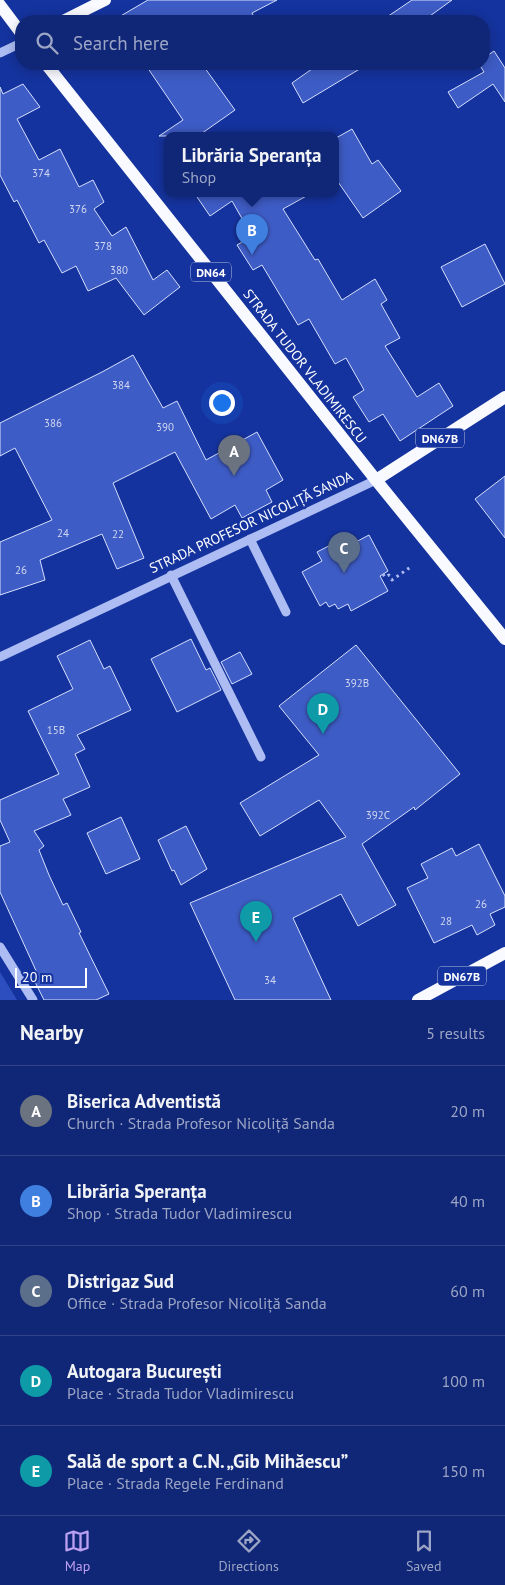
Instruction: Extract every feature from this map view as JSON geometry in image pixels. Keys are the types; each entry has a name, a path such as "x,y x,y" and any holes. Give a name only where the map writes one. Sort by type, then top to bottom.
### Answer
{"main road":[{"path":"75,15 105,0"},
{"path":"0,5 15,25"},
{"name":"STRADA TUDOR VLADIMIRESCU","path":"51,70 376,480 505,638"},
{"name":"STRADA PROFESOR NICOLIȚĂ SANDA","path":"376,480 505,396"},
{"name":"DN67B","path":"418,1000 505,953"}],"street":[{"path":"0,53 15,46"},
{"name":"STRADA PROFESOR NICOLIȚĂ SANDA","path":"0,657 376,480"},
{"path":"250,539 286,612"},
{"path":"171,575 260,757"},
{"path":"0,947 33,1000"}],"path":[{"path":"383,574 385,577 389,575 392,580 412,566"}],"shaded area":[{"path":"0,972 17,1000 0,1000"}],"building":[{"path":"148,0 277,0 252,13 253,15 122,15"},
{"path":"412,0 452,0 431,15 390,15"},
{"path":"494,51 505,68 505,102 493,84 458,108 448,92 484,72 483,70 490,70 490,54"},
{"path":"149,70 206,70 235,110 204,132 165,132 183,120"},
{"path":"310,70 358,70 303,103 292,83"},
{"path":"23,84 40,107 17,119 39,160 60,149 79,187 93,180 104,202 94,209 112,236 126,227 153,280 167,270 180,287 144,315 116,278 88,291 76,266 62,273 44,240 39,243 17,200 14,202 0,175 0,87 3,94"},
{"path":"352,129 372,164 378,160 401,191 363,218 339,183 339,136"},
{"path":"197,197 305,197 283,209 315,260 318,259 342,300 375,279 387,300 381,304 400,338 385,346 417,397 439,383 453,406 400,441 383,414 369,422 353,397 364,390 346,358 335,364 309,319 298,325 262,265 253,270 237,245 252,236 232,201 210,216"},
{"path":"485,244 505,284 462,307 441,267"},
{"path":"133,355 163,408 177,401 206,460 257,432 283,480 266,490 272,502 242,518 235,505 211,519 175,452 113,483 144,558 117,569 102,534 40,560 45,580 0,595 0,542 52,520 15,448 0,456 0,423"},
{"path":"505,476 505,538 475,499"},
{"path":"369,535 388,571 380,576 388,591 351,611 348,604 338,609 335,604 329,607 326,602 320,606 302,572 322,561 317,552 348,536 352,544"},
{"path":"191,639 206,670 210,668 221,690 177,712 151,659"},
{"path":"90,640 104,669 110,666 131,710 77,735 85,749 75,754 90,787 63,799 71,815 34,831 44,846 39,850 49,875 63,905 67,903 81,932 79,933 109,994 96,1000 44,1000 33,978 38,975 0,892 0,846 10,842 0,820 0,800 59,774 28,711 73,689 57,656"},
{"path":"356,645 460,774 415,810 414,807 362,844 396,905 358,926 341,894 293,918 331,1000 235,1000 190,903 346,837 319,800 260,836 240,803 319,755 279,706"},
{"path":"240,652 252,674 232,684 221,662"},
{"path":"121,817 140,859 106,874 87,833"},
{"path":"186,826 207,869 181,885 174,870 172,871 158,840"},
{"path":"479,844 505,896 505,907 490,914 495,925 477,935 472,925 434,943 407,888 428,878 421,864 452,848 456,856"}],"place":[{"name":"Librăria Speranța","path":"252,255"},
{"name":"Biserica Adventistă","path":"234,476"},
{"name":"Distrigaz Sud","path":"344,573"},
{"name":"Autogara București","path":"323,734"},
{"name":"Sală de sport a C.N. „Gib Mihăescu”","path":"256,942"}]}
